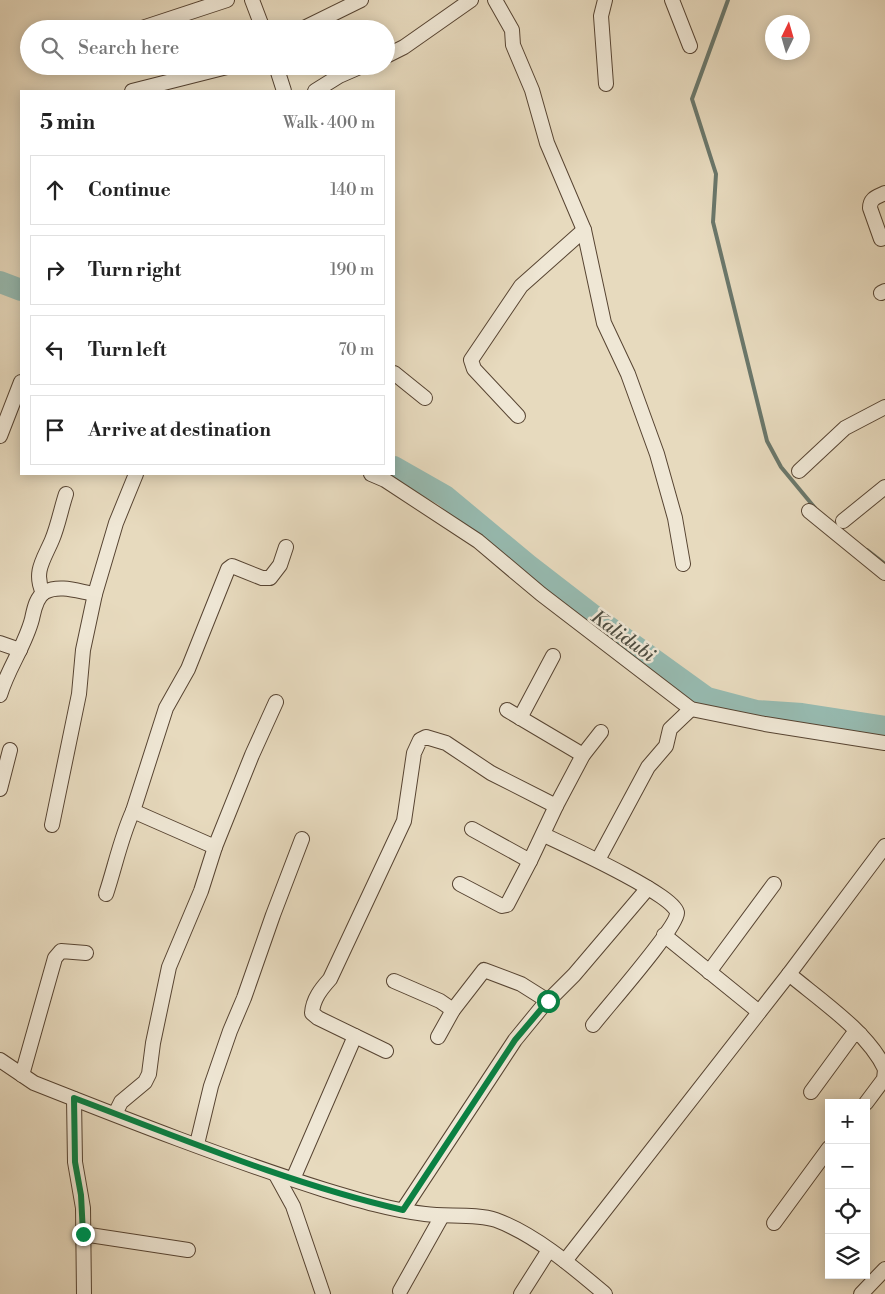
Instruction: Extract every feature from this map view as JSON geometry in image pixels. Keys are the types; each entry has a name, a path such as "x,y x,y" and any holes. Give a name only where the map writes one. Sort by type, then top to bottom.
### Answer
{"street":[{"path":"166,20 227,0"},
{"path":"252,0 260,20"},
{"path":"320,20 361,0"},
{"path":"395,52 471,0"},
{"path":"494,0 512,30 513,46 532,90 546,143 584,230 604,323 628,374 657,454 675,518 683,564"},
{"path":"605,0 601,16 606,84"},
{"path":"672,0 690,46"},
{"path":"136,90 195,75"},
{"path":"279,75 284,90"},
{"path":"317,90 341,75"},
{"path":"881,238 870,203 872,199 885,193"},
{"path":"518,416 474,369 470,360 520,286 584,230"},
{"path":"395,374 425,398"},
{"path":"0,436 20,385"},
{"path":"799,471 845,428 885,407"},
{"path":"52,825 79,694 83,650 95,594 116,523 136,475"},
{"path":"373,475 385,480 478,541 541,594 691,708 765,724 885,743"},
{"path":"843,521 885,487"},
{"path":"44,593 38,572 40,563 52,540 66,494"},
{"path":"809,511 885,573"},
{"path":"106,894 126,827 133,811 166,708 188,669 228,569 232,566 262,578 270,578 280,565 286,547"},
{"path":"0,695 20,650 34,609 44,593 56,588 95,594"},
{"path":"0,643 20,650"},
{"path":"520,718 553,656"},
{"path":"115,1114 121,1102 145,1082 149,1074 152,1043 169,967 201,891 215,847 252,755 276,702"},
{"path":"598,860 644,773 666,746 670,729 691,708"},
{"path":"507,710 584,755"},
{"path":"460,884 502,906 507,905 544,835 556,806 584,755 600,732"},
{"path":"386,1051 312,1014 312,1006 318,993 330,978 404,821 414,753 420,740 426,737 440,740 491,773 556,806"},
{"path":"0,789 10,750"},
{"path":"133,811 215,847"},
{"path":"472,828 530,861"},
{"path":"544,835 598,860 648,888 674,904 677,910 676,920 593,1026"},
{"path":"196,1144 211,1086 302,839"},
{"path":"565,1261 789,974 885,846"},
{"path":"709,972 774,884"},
{"path":"403,1210 515,1040 548,1001 574,975 648,888"},
{"path":"664,935 759,1012"},
{"path":"22,1075 55,958 61,951 86,953"},
{"path":"438,1037 453,1010 484,970 521,984 548,1001"},
{"path":"789,974 860,1034 881,1059 885,1069 884,1079 869,1099"},
{"path":"394,980 440,1001 453,1010"},
{"path":"811,1092 852,1036 860,1034"},
{"path":"293,1179 355,1036"},
{"path":"0,1060 34,1083 276,1175 366,1202 403,1210 442,1216 483,1217 495,1220 549,1250 605,1294"},
{"path":"74,1098 75,1162 81,1195 84,1294"},
{"path":"774,1223 825,1153"},
{"path":"276,1175 293,1206 324,1294"},
{"path":"400,1291 442,1216"},
{"path":"83,1234 188,1250"},
{"path":"521,1294 549,1250"},
{"path":"861,1294 885,1269"}],"waterway":[{"path":"728,0 692,99 716,174 713,222 767,441 781,467 815,508"},
{"name":"Kalidubi","path":"0,282 20,290"},
{"name":"Kalidubi","path":"395,468 445,496 528,565 603,623 707,698 756,711 802,714 885,727"},
{"path":"867,550 885,564"}],"route":[{"path":"83,1234 83,1208 75,1162 74,1098 276,1175 366,1202 403,1210 515,1040 548,1001"}]}
